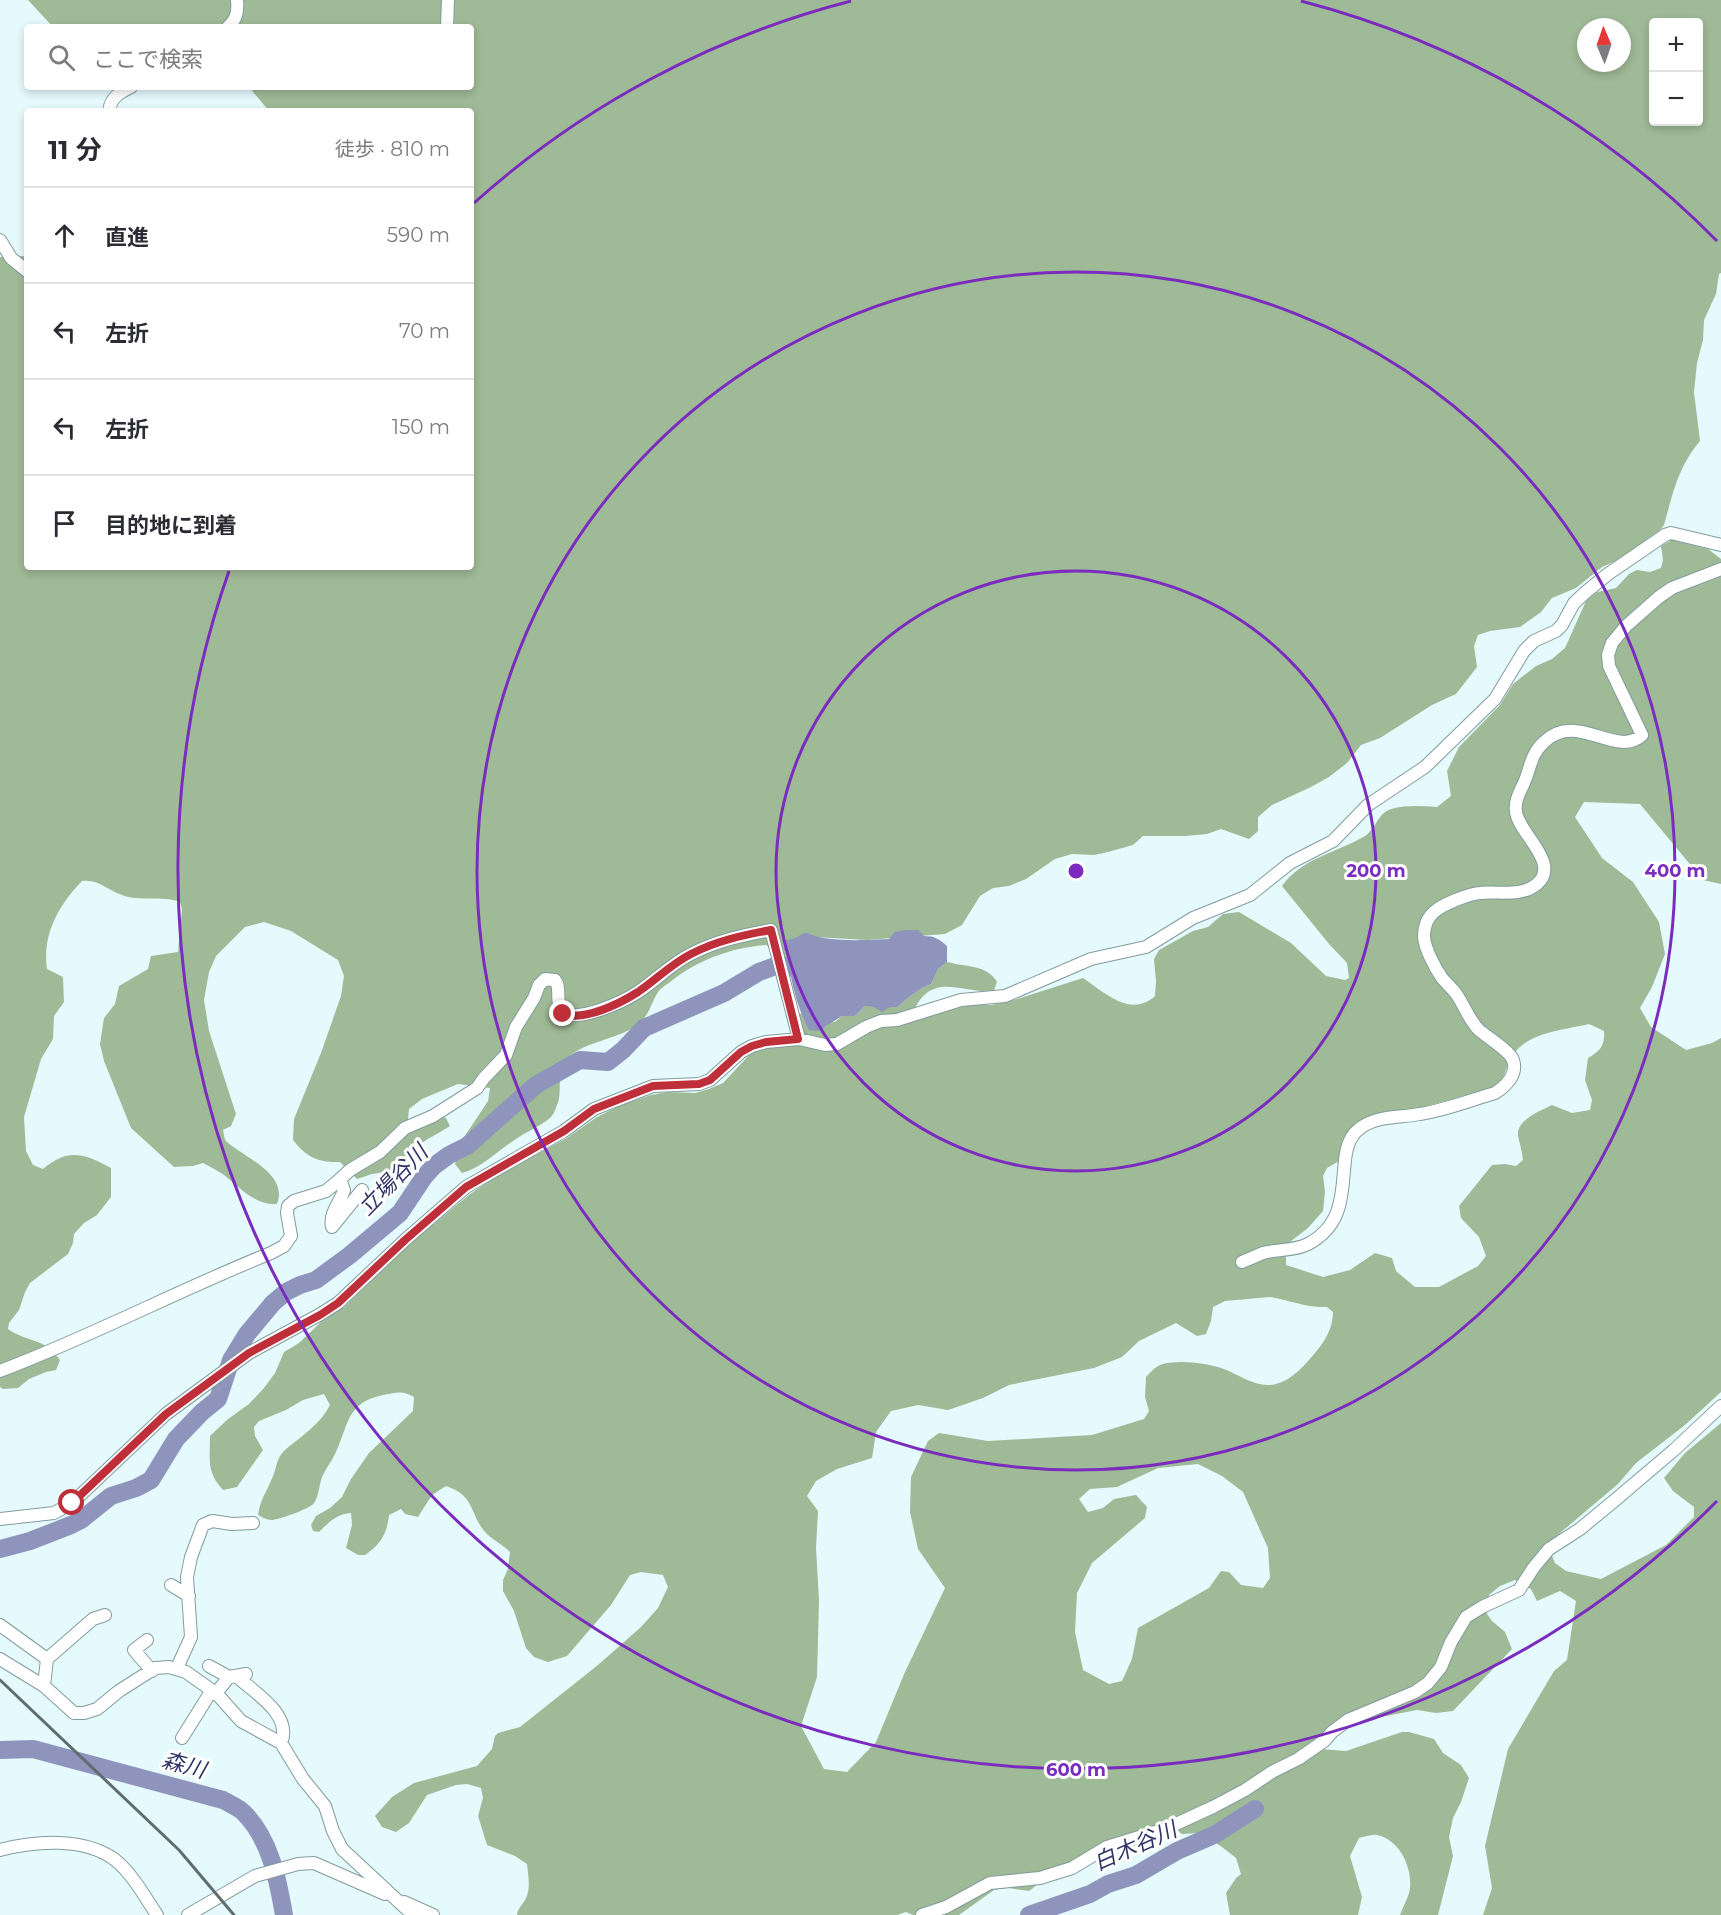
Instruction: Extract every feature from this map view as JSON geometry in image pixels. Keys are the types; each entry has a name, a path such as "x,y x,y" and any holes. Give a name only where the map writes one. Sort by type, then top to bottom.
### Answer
{"street":[{"path":"232,24 238,11 237,0"},
{"path":"447,24 448,0"},
{"path":"109,108 116,94 125,90"},
{"path":"0,240 11,258 24,269"},
{"path":"0,1519 54,1513 72,1503 166,1414 249,1353 338,1303 466,1187 564,1131 594,1109 653,1086 699,1084 710,1080 741,1052 766,1042 798,1039 837,1044 881,1021 897,1020 961,1000 1005,996 1091,958 1146,947 1193,918 1250,895 1290,864 1333,841 1368,805 1425,767 1495,699 1529,646 1534,641 1556,632 1574,603 1608,574 1665,534 1671,533 1721,545"},
{"path":"1242,1262 1263,1253 1309,1244 1330,1226 1338,1214 1349,1145 1354,1133 1366,1124 1403,1115 1420,1114 1495,1093 1506,1087 1512,1075 1513,1060 1478,1028 1469,1017 1457,994 1442,978 1425,940 1424,929 1434,912 1472,894 1505,893 1528,889 1538,883 1545,865 1541,853 1519,825 1516,810 1517,799 1530,761 1544,741 1554,733 1564,730 1575,729 1603,739 1623,741 1638,739 1642,735 1609,666 1608,655 1612,643 1626,626 1672,588 1721,569"},
{"path":"0,1371 54,1350 284,1246 291,1236 288,1206 294,1201 326,1191 350,1170 380,1152 405,1128 433,1116 477,1088 484,1077 506,1055 516,1027 534,998 539,985 545,979 555,980 558,984 558,1006 563,1014 578,1015 592,1012 638,992 690,954 723,940 771,930 798,1039"},
{"path":"337,1182 341,1182 344,1191 334,1211 331,1221 333,1227 362,1190"},
{"path":"922,1915 946,1907 990,1883 1041,1878 1072,1869 1107,1848 1165,1829 1245,1790 1272,1772 1298,1759 1348,1720 1415,1692 1428,1683 1441,1667 1466,1617 1519,1590 1549,1549 1580,1529 1614,1501 1721,1406"},
{"path":"177,1668 191,1637 188,1567 203,1525 212,1521 232,1524 253,1523"},
{"path":"171,1585 189,1596"},
{"path":"44,1686 47,1659 93,1619 105,1616"},
{"path":"0,1625 47,1659"},
{"path":"147,1640 134,1650 152,1671"},
{"path":"0,1659 44,1686 74,1713 97,1709 119,1691 161,1667 177,1668 186,1672 214,1692 241,1721 281,1743 303,1779 325,1806 342,1849 413,1915"},
{"path":"209,1666 237,1676 276,1713 283,1727 284,1737 281,1743"},
{"path":"182,1738 214,1692 237,1676"},
{"path":"0,1850 24,1844 49,1842 89,1848 105,1854 116,1860 139,1887 157,1915"},
{"path":"188,1915 247,1880 291,1866 314,1863 433,1915"}],"green space":[{"path":"28,0 1721,0 1721,273 1716,294 1704,320 1703,340 1697,363 1694,392 1700,441 1681,471 1664,525 1660,530 1618,560 1602,567 1576,588 1552,598 1541,612 1520,627 1478,635 1474,646 1477,667 1456,694 1432,705 1380,738 1361,745 1347,763 1329,777 1272,805 1258,817 1258,831 1249,839 1221,829 1207,834 1185,836 1143,836 1133,845 1108,852 1094,855 1072,854 1055,859 1026,879 1009,886 993,888 980,896 962,925 945,934 867,940 814,937 806,932 797,938 790,950 789,983 767,945 728,952 704,961 661,989 639,1024 571,1055 562,1066 559,1100 551,1117 483,1163 462,1173 455,1164 461,1142 488,1101 490,1088 458,1084 422,1099 409,1109 408,1119 416,1126 440,1116 446,1118 450,1126 418,1147 404,1169 357,1179 340,1162 313,1158 293,1140 294,1119 341,996 344,976 338,960 291,931 264,922 245,927 216,956 209,972 204,1000 209,1031 236,1114 231,1126 223,1130 225,1140 270,1175 279,1193 277,1204 255,1199 224,1175 203,1163 174,1167 131,1128 104,1061 100,1044 104,1018 115,1004 119,986 148,969 151,956 178,952 182,909 180,902 129,897 98,883 82,881 60,910 47,944 47,969 63,977 64,1002 54,1016 53,1039 41,1059 24,1117 26,1151 33,1165 43,1169 60,1158 76,1155 84,1156 111,1168 111,1197 97,1215 84,1223 74,1234 68,1254 30,1283 19,1310 9,1323 8,1329 48,1347 54,1353 60,1360 56,1370 29,1379 18,1388 3,1389 0,1387 0,257 24,256 24,570 474,570 474,108 266,108 252,90 474,90 474,24 50,24"},
{"path":"1672,540 1708,549 1721,559 1721,884 1703,880 1640,804 1584,802 1575,817 1602,858 1633,882 1659,922 1665,954 1652,987 1640,1008 1651,1027 1686,1050 1712,1043 1721,1038 1721,1392 1685,1425 1636,1463 1618,1484 1547,1544 1555,1563 1566,1571 1601,1579 1666,1545 1694,1517 1694,1507 1673,1491 1664,1478 1685,1453 1721,1423 1721,1915 1483,1915 1492,1888 1485,1846 1508,1749 1554,1671 1567,1660 1576,1601 1560,1591 1537,1601 1531,1589 1515,1580 1500,1586 1489,1595 1487,1614 1505,1632 1512,1649 1453,1711 1436,1713 1417,1710 1355,1722 1315,1738 1321,1749 1346,1751 1402,1732 1409,1732 1434,1739 1443,1753 1461,1765 1469,1778 1453,1818 1449,1837 1453,1856 1438,1915 1400,1915 1410,1888 1407,1863 1392,1842 1370,1835 1359,1838 1350,1856 1362,1897 1358,1915 1230,1915 1226,1893 1241,1874 1236,1858 1200,1833 1182,1834 1169,1824 1037,1885 1029,1891 1008,1888 994,1890 959,1915 913,1915 906,1912 897,1915 517,1915 528,1890 527,1864 515,1856 487,1845 478,1816 483,1798 481,1788 467,1784 456,1785 427,1795 409,1823 396,1832 382,1827 375,1816 392,1797 414,1783 477,1766 492,1749 498,1733 520,1727 598,1665 641,1627 658,1608 668,1587 663,1575 641,1572 630,1575 611,1605 567,1656 548,1662 534,1657 526,1648 514,1611 503,1591 503,1580 508,1569 510,1552 488,1535 468,1501 456,1490 446,1486 432,1495 418,1517 405,1514 401,1509 389,1515 387,1528 382,1538 365,1555 358,1555 346,1548 352,1525 351,1513 337,1517 319,1532 313,1531 311,1525 316,1516 330,1508 342,1497 369,1453 413,1411 414,1397 402,1393 371,1399 355,1409 322,1477 314,1503 294,1514 275,1520 268,1520 258,1515 262,1499 281,1454 315,1425 330,1405 324,1394 303,1400 259,1421 254,1427 255,1436 263,1450 237,1487 223,1490 214,1477 210,1465 210,1436 249,1404 264,1388 275,1373 284,1352 299,1343 322,1321 344,1307 411,1243 470,1194 502,1173 567,1138 597,1117 621,1105 667,1092 695,1093 709,1089 723,1083 751,1053 768,1044 802,1043 797,1013 803,1014 804,1019 835,1022 842,1016 855,1016 865,1006 898,1007 922,988 931,984 938,969 947,962 975,967 987,972 997,982 994,990 940,987 931,990 914,1010 961,1005 992,1005 1083,978 1118,1001 1137,1005 1155,996 1154,959 1159,950 1193,931 1208,927 1223,914 1239,912 1291,943 1326,976 1345,980 1349,978 1347,963 1282,886 1309,862 1365,836 1386,811 1408,806 1437,807 1451,796 1447,771 1459,747 1500,705 1513,684 1565,648 1586,601 1597,592 1616,588 1629,574 1637,570 1650,572 1661,568 1663,560 1661,546","holes":["1589,1024 1604,1031 1601,1048 1588,1058 1585,1080 1592,1100 1590,1110 1572,1113 1552,1105 1535,1113 1518,1130 1523,1160 1516,1166 1492,1165 1459,1206 1461,1218 1479,1237 1486,1256 1478,1266 1439,1287 1415,1287 1396,1271 1392,1258 1375,1253 1350,1270 1323,1277 1286,1265 1286,1245 1308,1228 1323,1211 1325,1192 1323,1176 1327,1168 1341,1160 1355,1126 1496,1087 1513,1055 1528,1041 1547,1033","1270,1297 1305,1305 1327,1307 1333,1312 1333,1318 1325,1339 1311,1358 1293,1376 1276,1384 1262,1385 1209,1365 1192,1362 1167,1363 1158,1366 1146,1377 1145,1397 1149,1411 1144,1419 1092,1435 988,1441 939,1433 928,1441 911,1477 910,1512 918,1549 945,1588 905,1672 876,1742 847,1772 824,1769 801,1726 817,1677 818,1511 807,1496 816,1481 837,1469 872,1458 876,1432 891,1411 918,1405 948,1410 983,1398 1009,1385 1094,1368 1122,1357 1139,1341 1176,1323 1197,1336 1206,1334 1213,1307 1225,1301","1198,1464 1222,1476 1243,1492 1268,1548 1270,1578 1263,1588 1241,1585 1229,1572 1221,1571 1209,1588 1138,1628 1132,1659 1122,1681 1109,1684 1083,1670 1075,1632 1077,1593 1092,1563 1145,1518 1147,1507 1136,1495 1114,1499 1103,1508 1088,1512 1079,1499 1090,1489 1117,1487 1158,1468"]}],"water":[{"path":"918,930 924,936 937,938 947,946 947,962 938,969 931,984 922,988 898,1007 890,1007 882,1012 874,1007 865,1006 855,1016 842,1016 818,1031 809,1030 795,993 789,954 784,950 784,941 806,932 814,936 834,939 889,939 895,932"}],"waterway":[{"name":"立場谷川","path":"0,1549 30,1541 71,1525 81,1520 111,1496 136,1488 151,1480 176,1439 218,1399 231,1360 247,1334 273,1303 286,1292 316,1280 350,1255 400,1213 434,1166 467,1146 536,1085 580,1060 608,1062 644,1028 724,993 759,972 778,965 814,971"},
{"name":"森川","path":"0,1750 33,1749 223,1800 236,1807 252,1822 266,1847 276,1874 284,1915"},
{"name":"白木谷川","path":"1029,1915 1136,1875 1177,1851 1214,1835 1255,1809"}],"railway":[{"path":"0,1680 179,1850 234,1915"}],"route":[{"path":"72,1503 166,1414 249,1353 338,1303 466,1187 564,1131 594,1109 653,1086 699,1084 710,1080 741,1052 752,1046 766,1042 798,1039 771,930 723,940 690,954 638,992 619,1002 592,1012 578,1015 563,1014"}]}
